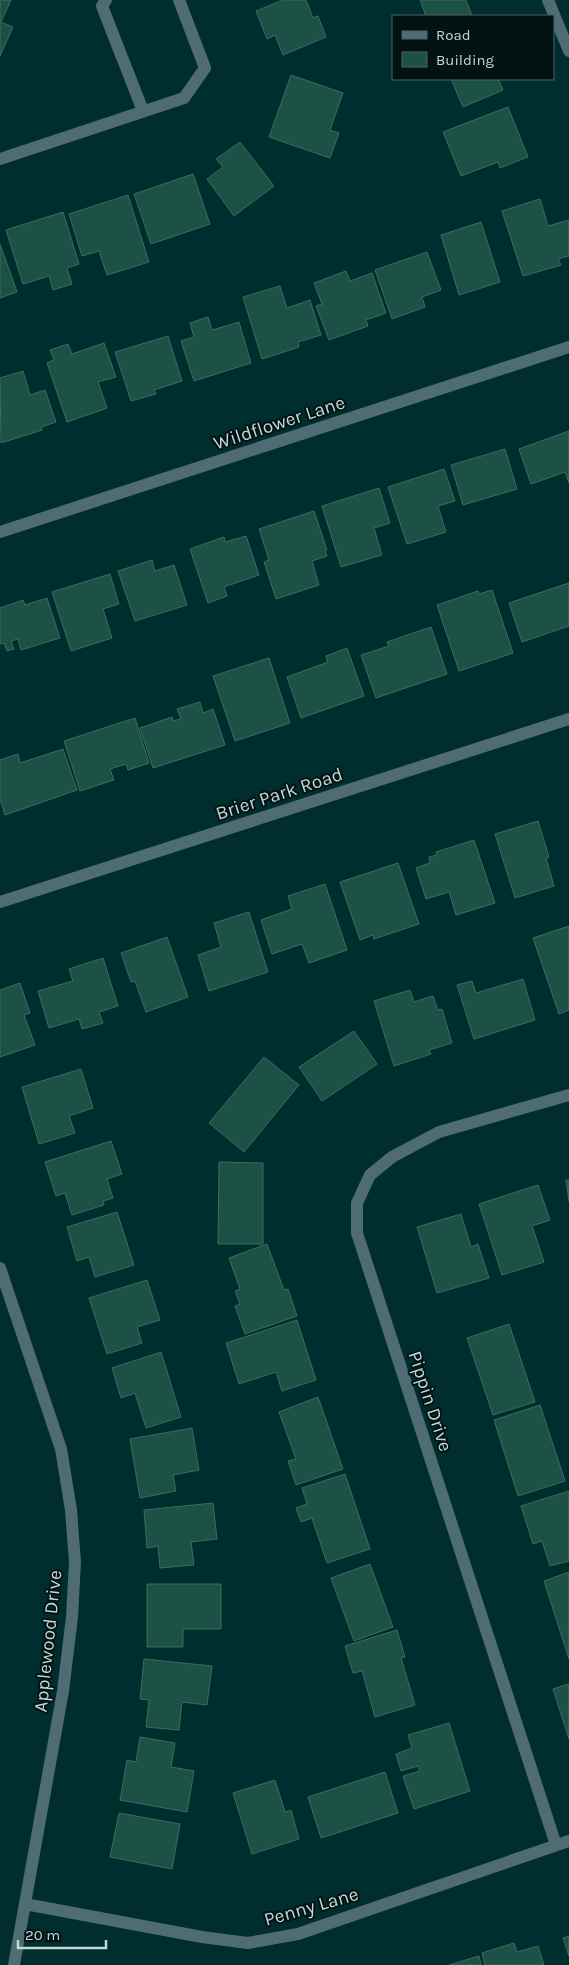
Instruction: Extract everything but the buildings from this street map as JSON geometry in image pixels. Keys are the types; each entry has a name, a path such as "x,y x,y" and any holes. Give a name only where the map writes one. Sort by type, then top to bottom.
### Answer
{"street":[{"path":"106,0 102,6 143,111"},
{"path":"0,159 184,98 205,68 179,0"},
{"path":"548,0 569,51"},
{"name":"Wildflower Lane","path":"0,532 569,347"},
{"name":"Brier Park Road","path":"0,902 569,719"},
{"name":"Pippin Drive","path":"556,1845 357,1233 356,1203 370,1175 392,1157 439,1132 569,1095"},
{"name":"Applewood Drive","path":"0,1268 61,1449 71,1510 75,1562 72,1617 63,1691 14,1965"},
{"name":"Penny Lane","path":"25,1904 202,1937 248,1942 298,1934 569,1841"}]}
